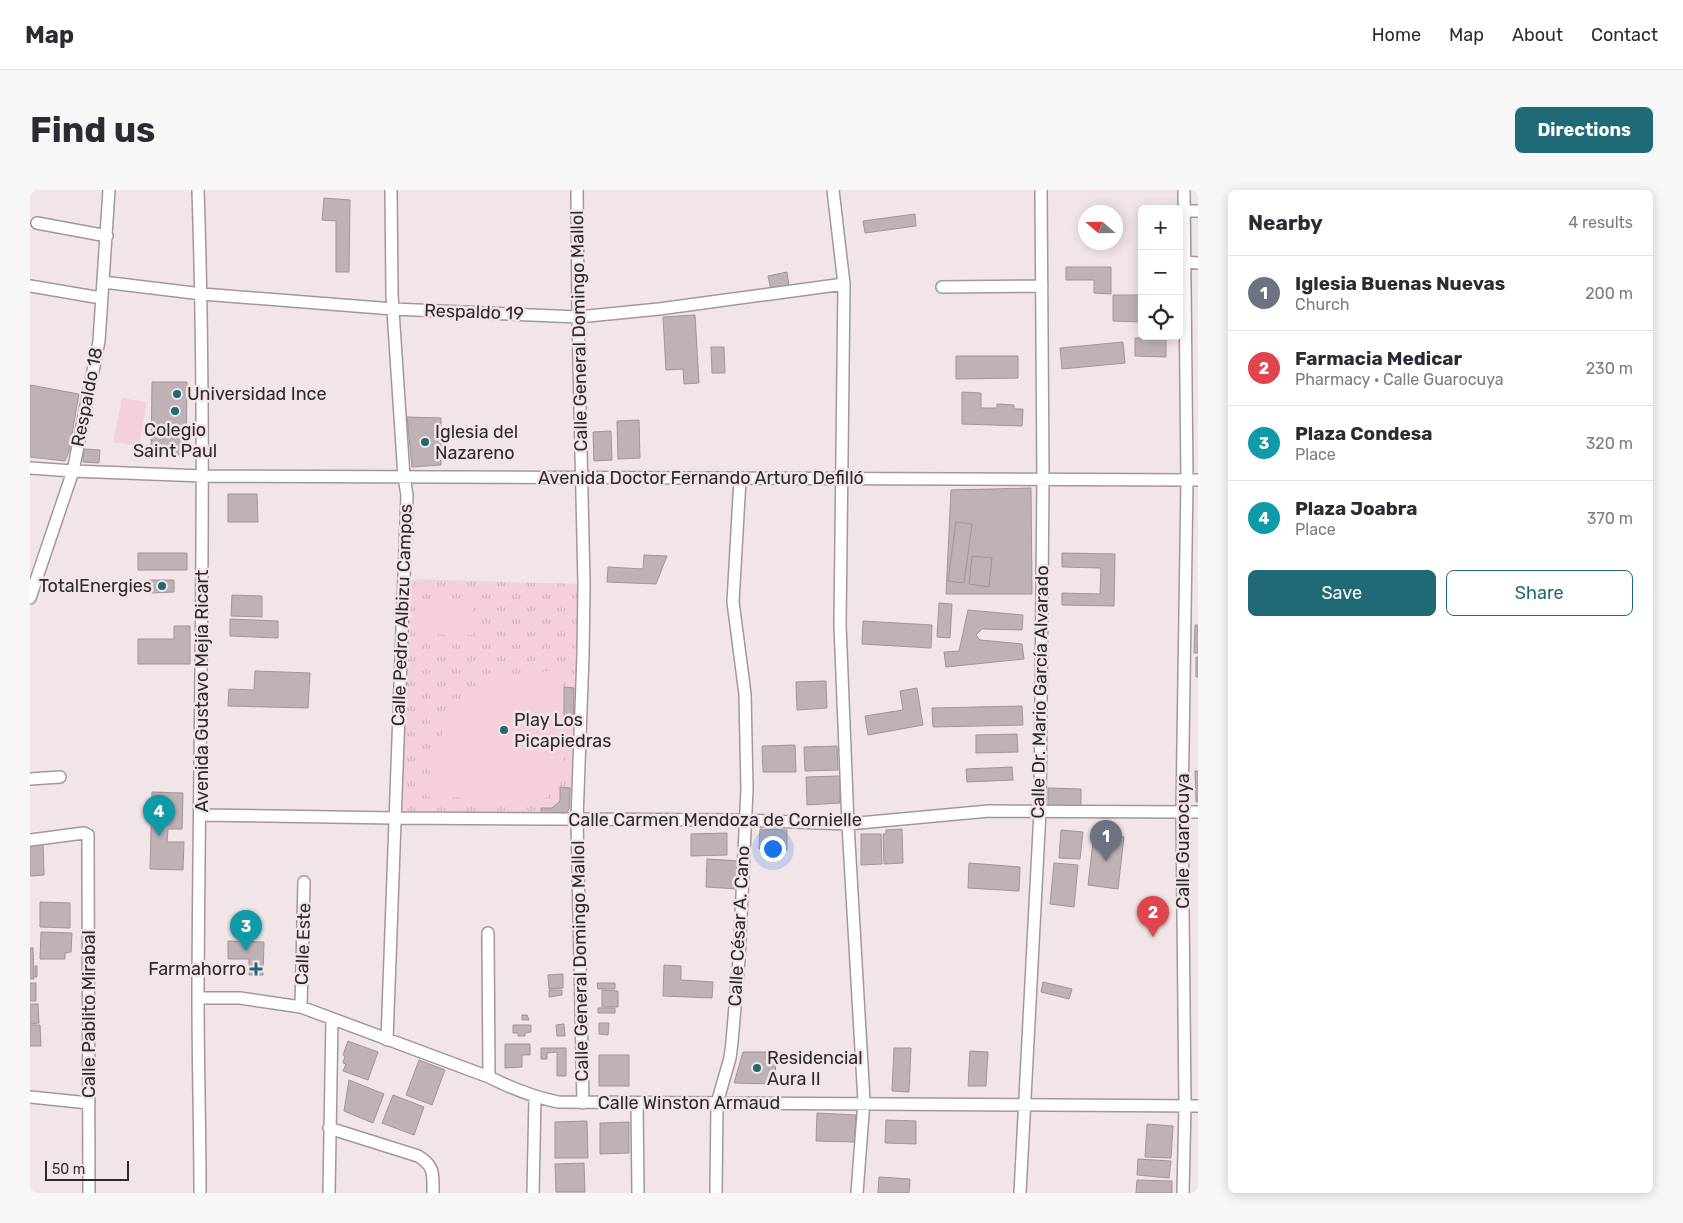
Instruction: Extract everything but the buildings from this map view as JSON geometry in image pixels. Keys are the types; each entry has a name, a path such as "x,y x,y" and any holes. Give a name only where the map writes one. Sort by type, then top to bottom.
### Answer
{"street":[{"name":"Respaldo 18","path":"30,598 73,471 99,341 109,190"},
{"name":"Avenida Gustavo Mejía Ricart","path":"198,190 202,294 203,476 198,998 200,1193"},
{"name":"Calle Pedro Albizu Campos","path":"387,1040 407,495 404,477 393,309 391,190"},
{"name":"Calle General Domingo Mallol","path":"577,190 584,584 577,819 584,1103"},
{"path":"833,190 844,284 840,625 848,824 864,1104 857,1193"},
{"name":"Calle Dr. Mario García Alvarado","path":"1020,1193 1040,811 1043,478 1041,190"},
{"name":"Calle Guarocuya","path":"1183,1193 1182,812 1193,480 1184,262 1184,190"},
{"path":"1184,211 1198,211"},
{"path":"37,223 107,236"},
{"path":"1184,262 1198,262"},
{"name":"Respaldo 19","path":"104,282 202,294 393,309 578,317 844,284"},
{"path":"30,286 101,298"},
{"path":"942,287 1042,286"},
{"name":"Avenida Doctor Fernando Arturo Defilló","path":"30,468 203,476 1193,480"},
{"name":"Calle César A. Cano","path":"716,1193 718,1103 730,1058 739,959 744,820 747,789 745,694 733,602 740,479"},
{"path":"30,779 60,777"},
{"name":"Calle Carmen Mendoza de Cornielle","path":"201,815 744,820 848,824 989,811 1198,812"},
{"name":"Calle Pablito Mirabal","path":"30,840 84,834 88,836 89,1193"},
{"name":"Calle Este","path":"301,1007 304,882"},
{"path":"488,933 489,1077"},
{"name":"Calle Winston Armaud","path":"198,998 240,998 301,1007 489,1077 512,1089 558,1102 1198,1106"},
{"path":"329,1193 332,1019"},
{"path":"30,1097 89,1103"},
{"path":"533,1193 535,1097"},
{"path":"637,1103 638,1193"},
{"path":"329,1128 418,1156 431,1166 433,1193"}],"green space":[{"path":"122,398 147,402 139,446 113,442"},
{"path":"405,579 584,584 577,819 394,818"},
{"path":"421,602 473,603 472,635 420,634"},
{"name":"Play Los Picapiedras","path":"563,671 564,780 542,801 426,796 432,763 442,735 459,711 471,700 500,681 517,674"}],"place":[{"name":"Universidad Ince","path":"177,394"},
{"name":"Colegio Saint Paul","path":"175,411"},
{"name":"Iglesia del Nazareno","path":"425,442"},
{"name":"TotalEnergies","path":"162,586"},
{"name":"Play Los Picapiedras","path":"504,730"},
{"name":"Plaza Joabra","path":"159,836"},
{"name":"Iglesia Buenas Nuevas","path":"1106,861"},
{"name":"Farmacia Medicar","path":"1153,937"},
{"name":"Plaza Condesa","path":"246,951"},
{"name":"Farmahorro","path":"256,969"},
{"name":"Residencial Aura II","path":"757,1068"}]}
